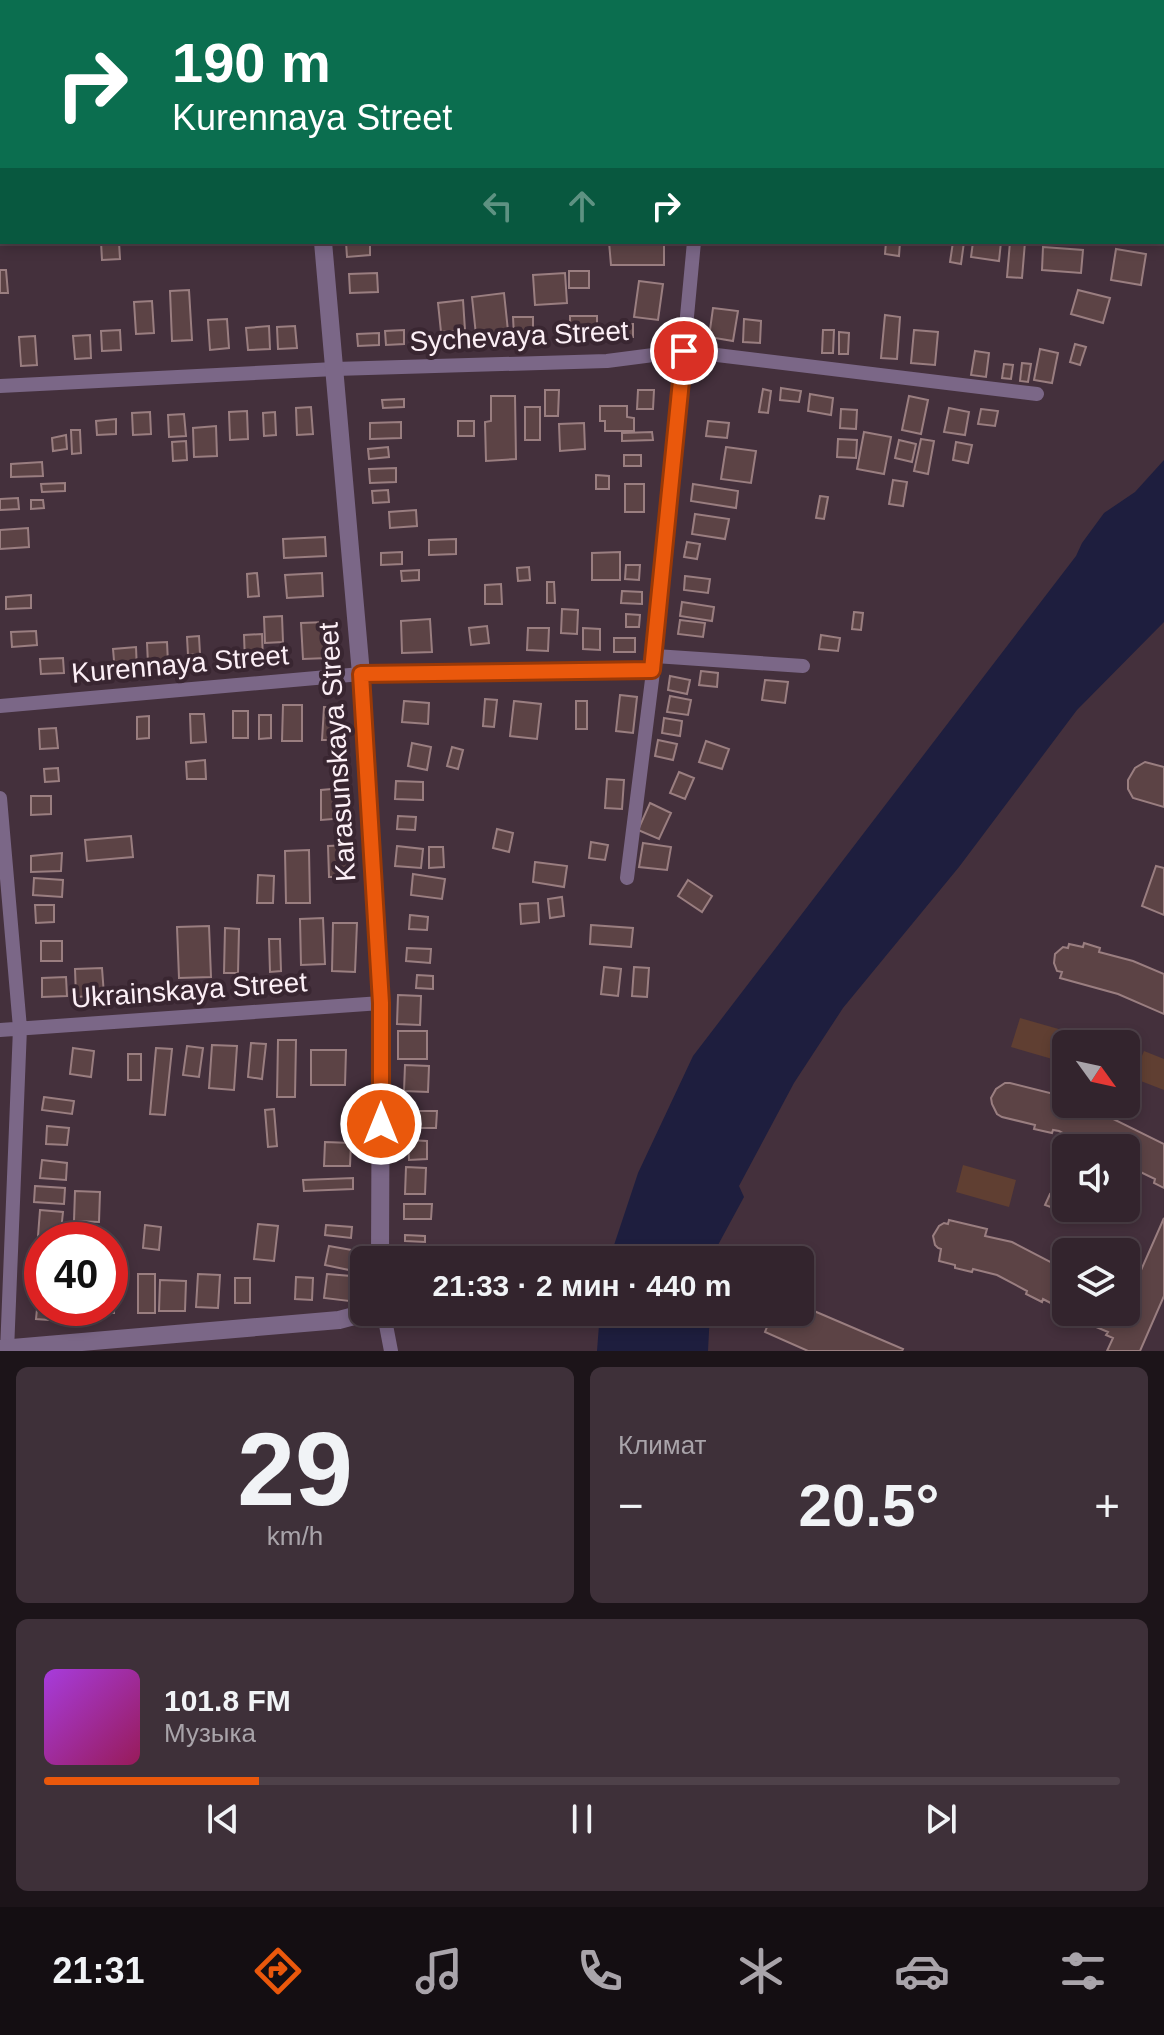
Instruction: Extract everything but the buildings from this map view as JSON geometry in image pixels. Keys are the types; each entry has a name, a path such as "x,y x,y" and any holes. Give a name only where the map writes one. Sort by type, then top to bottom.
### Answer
{"street":[{"name":"Karasunskaya Street","path":"323,244 361,674 381,1003 380,1246"},
{"path":"627,878 654,663 694,244"},
{"name":"Sychevaya Street","path":"0,386 335,369 607,361 684,351 1037,394"},
{"name":"Kurennaya Street","path":"0,706 361,674 654,663 803,666"},
{"path":"0,798 20,1028 5,1350 350,1317"},
{"name":"Ukrainskaya Street","path":"0,1030 381,1003"},
{"path":"386,1326 391,1351"}],"shaded area":[{"path":"1164,460 1164,622 1077,710 959,867 843,1008 794,1083 739,1186 744,1197 718,1246 614,1246 638,1173 693,1056 1076,556 1104,513 1135,492"},
{"path":"1020,1018 1062,1030 1052,1030 1052,1059 1011,1047"},
{"path":"1144,1051 1164,1059 1164,1090 1140,1081 1140,1061"},
{"path":"963,1165 1016,1180 1009,1207 956,1192"},
{"path":"599,1326 709,1326 708,1351 597,1351"}],"route":[{"path":"381,1124 381,1003 361,674 652,670 684,351"}]}
